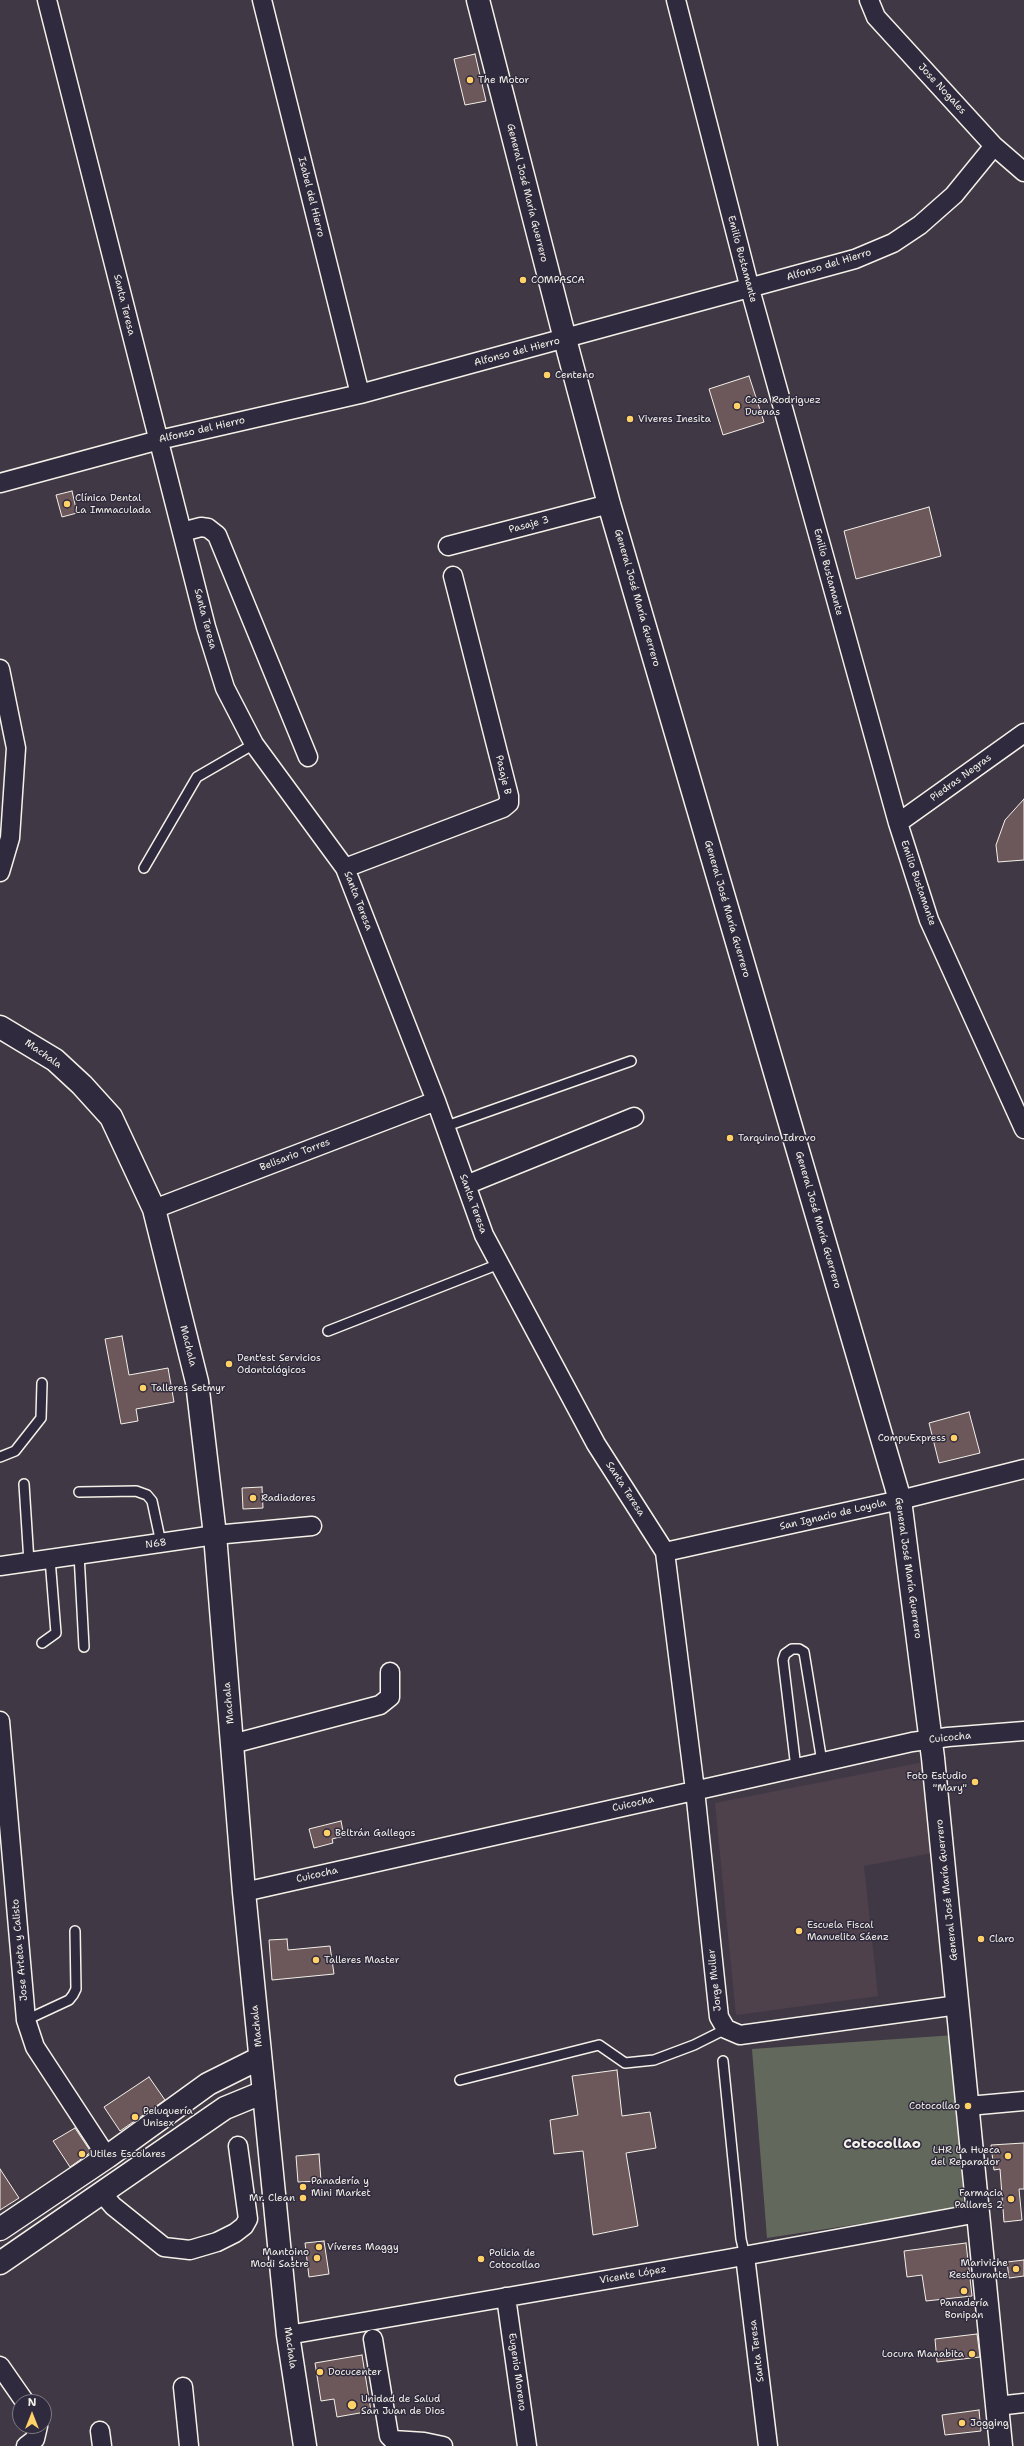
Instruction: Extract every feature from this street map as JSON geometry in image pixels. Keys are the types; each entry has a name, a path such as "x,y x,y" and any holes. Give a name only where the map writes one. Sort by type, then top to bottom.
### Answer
{"street":[{"name":"Santa Teresa","path":"47,0 206,627 225,688 254,744 345,868 436,1101 444,1127 484,1235 596,1444 665,1552 695,1790"},
{"name":"Isabel del Hierro","path":"262,0 360,394"},
{"name":"General José María Guerrero","path":"478,0 564,339 609,504 900,1500 931,1739 1001,2446"},
{"name":"Emilio Bustamante","path":"676,0 750,288 898,823 929,920 1024,1128"},
{"name":"Jose Nogales","path":"870,0 876,17 994,146 1024,172"},
{"name":"Alfonso del Hierro","path":"0,484 159,440 360,394 855,259 893,243 920,225 954,195 994,146"},
{"name":"Pasaje 3","path":"448,546 609,504"},
{"path":"182,532 201,527 208,528 217,535 308,757"},
{"name":"Pasaje B","path":"345,868 503,808 509,803 509,796 453,576"},
{"path":"0,669 16,748 10,838 0,872"},
{"name":"Piedras Negras","path":"898,823 1024,733"},
{"name":"Machala","path":"0,1027 55,1060 82,1085 111,1117 154,1209 197,1382 215,1535 244,1892 288,2335 305,2446"},
{"name":"Belisario Torres","path":"154,1209 436,1101"},
{"path":"466,1185 634,1117"},
{"name":"San Ignacio de Loyola","path":"665,1552 900,1500 1024,1469"},
{"name":"N68","path":"0,1566 215,1535 312,1526"},
{"path":"232,1744 380,1706 390,1697 390,1672"},
{"name":"Jose Arteta y Calisto","path":"0,1721 26,2020 35,2047 107,2157"},
{"name":"Cuicocha","path":"244,1892 695,1790 931,1739 1024,1732"},
{"name":"Jorge Muller","path":"695,1790 719,2017 726,2030"},
{"path":"726,2030 740,2036 958,2005"},
{"path":"0,2230 107,2157 208,2084 260,2058"},
{"path":"0,2263 225,2108 264,2092"},
{"path":"968,2106 1024,2101"},
{"path":"101,2192 113,2206 164,2247 190,2250 217,2242 240,2230 248,2218 238,2146"},
{"name":"Vicente López","path":"288,2335 745,2256 978,2213"},
{"name":"Santa Teresa","path":"745,2256 768,2446"},
{"name":"Eugenio Moreno","path":"506,2297 527,2446"},
{"path":"373,2340 389,2436 393,2440 424,2442 443,2446"},
{"path":"0,2366 19,2394"},
{"path":"183,2387 189,2446"},
{"path":"997,2406 1024,2403"},
{"path":"26,2446 35,2439 36,2434"}],"lane":[{"path":"144,868 197,777 254,744"},
{"path":"444,1127 631,1061"},
{"path":"328,1331 499,1264"},
{"path":"0,1457 15,1451 41,1418 42,1383"},
{"path":"24,1484 29,1562"},
{"path":"79,1492 136,1491 147,1495 152,1501 161,1543"},
{"path":"79,1554 84,1647"},
{"path":"42,1643 56,1633 50,1560"},
{"path":"796,1768 783,1660 785,1654 792,1649 799,1649 804,1652 822,1762"},
{"path":"26,2020 68,2000 73,1995 76,1989 75,1931"},
{"path":"460,2080 599,2045 625,2063 654,2060 726,2030"},
{"path":"723,2061 741,2239 745,2256"}],"shaded area":[{"name":"Escuela Fiscal Manuelita Sáenz","path":"924,1762 932,1853 864,1866 878,1996 736,2015 715,1803"}],"green space":[{"path":"955,2035 964,2208 767,2238 752,2049"}],"building":[{"name":"The Motor","path":"475,54 486,101 465,105 454,59"},
{"name":"Casa Rodriguez Duenas","path":"749,376 764,422 723,435 709,389"},
{"name":"Clínica Dental La Immaculada","path":"72,491 77,513 62,517 56,495"},
{"path":"929,507 941,556 856,579 844,531"},
{"path":"1024,799 1024,860 998,862 996,845 1005,820"},
{"name":"Talleres Setmyr","path":"122,1336 129,1375 168,1368 174,1402 136,1409 138,1421 121,1424 105,1339"},
{"name":"CompuExpress","path":"969,1412 980,1453 939,1463 929,1423"},
{"name":"Radiadores","path":"262,1487 263,1508 243,1509 242,1488"},
{"name":"Beltrán Gallegos","path":"341,1821 344,1836 332,1839 333,1843 314,1848 309,1829"},
{"name":"Talleres Master","path":"287,1939 288,1950 330,1946 334,1974 272,1980 269,1940"},
{"path":"617,2070 622,2116 650,2112 656,2148 626,2153 638,2226 593,2235 583,2151 554,2154 550,2120 578,2115 572,2076"},
{"path":"149,2077 165,2100 120,2131 104,2107"},
{"path":"75,2128 91,2152 70,2167 53,2141"},
{"path":"1024,2143 1024,2189 1019,2189 1022,2220 1004,2222 1000,2169 994,2170 991,2145"},
{"path":"319,2154 321,2181 298,2182 296,2156"},
{"path":"0,2169 19,2198 0,2210"},
{"path":"324,2241 329,2274 309,2277 305,2243"},
{"path":"966,2243 972,2296 926,2301 922,2275 907,2277 904,2251"},
{"name":"Mariviche Restaurante","path":"1024,2260 1024,2276 1009,2278 1007,2262"},
{"path":"977,2334 980,2357 937,2362 935,2339"},
{"path":"362,2355 371,2411 337,2417 334,2399 321,2401 315,2363"},
{"name":"Jogging","path":"979,2410 981,2431 945,2435 942,2415"}],"place":[{"name":"The Motor","path":"470,80"},
{"name":"COMPASCA","path":"523,280"},
{"name":"Centeno","path":"547,375"},
{"name":"Casa Rodriguez Duenas","path":"737,406"},
{"name":"Viveres Inesita","path":"630,419"},
{"name":"Clínica Dental La Immaculada","path":"67,504"},
{"name":"Tarquino Idrovo","path":"730,1138"},
{"name":"Dent'est Servicios Odontológicos","path":"229,1364"},
{"name":"Talleres Setmyr","path":"143,1388"},
{"name":"CompuExpress","path":"954,1438"},
{"name":"Radiadores","path":"253,1498"},
{"name":"Foto Estudio \"Mary\"","path":"975,1782"},
{"name":"Beltrán Gallegos","path":"327,1833"},
{"name":"Escuela Fiscal Manuelita Sáenz","path":"799,1931"},
{"name":"Claro","path":"981,1939"},
{"name":"Talleres Master","path":"316,1960"},
{"name":"Cotocollao","path":"968,2106"},
{"name":"Peluquería Unisex","path":"135,2117"},
{"name":"Utiles Escolares","path":"82,2154"},
{"name":"LHR La Hueca del Reparador","path":"1008,2156"},
{"name":"Panadería y Mini Market","path":"303,2187"},
{"name":"Mr. Clean","path":"303,2198"},
{"name":"Farmacia Pallares 2","path":"1011,2199"},
{"name":"Víveres Maggy","path":"319,2247"},
{"name":"Mantoino Modi Sastre","path":"317,2258"},
{"name":"Policia de Cotocollao","path":"481,2259"},
{"name":"Mariviche Restaurante","path":"1016,2269"},
{"name":"Panadería Bonipan","path":"964,2291"},
{"name":"Locura Manabita","path":"972,2354"},
{"name":"Docucenter","path":"320,2372"},
{"name":"Unidad de Salud San Juan de Dios","path":"352,2405"},
{"name":"Jogging","path":"962,2423"}],"district":[{"name":"Cotocollao","path":"882,2144"}]}
